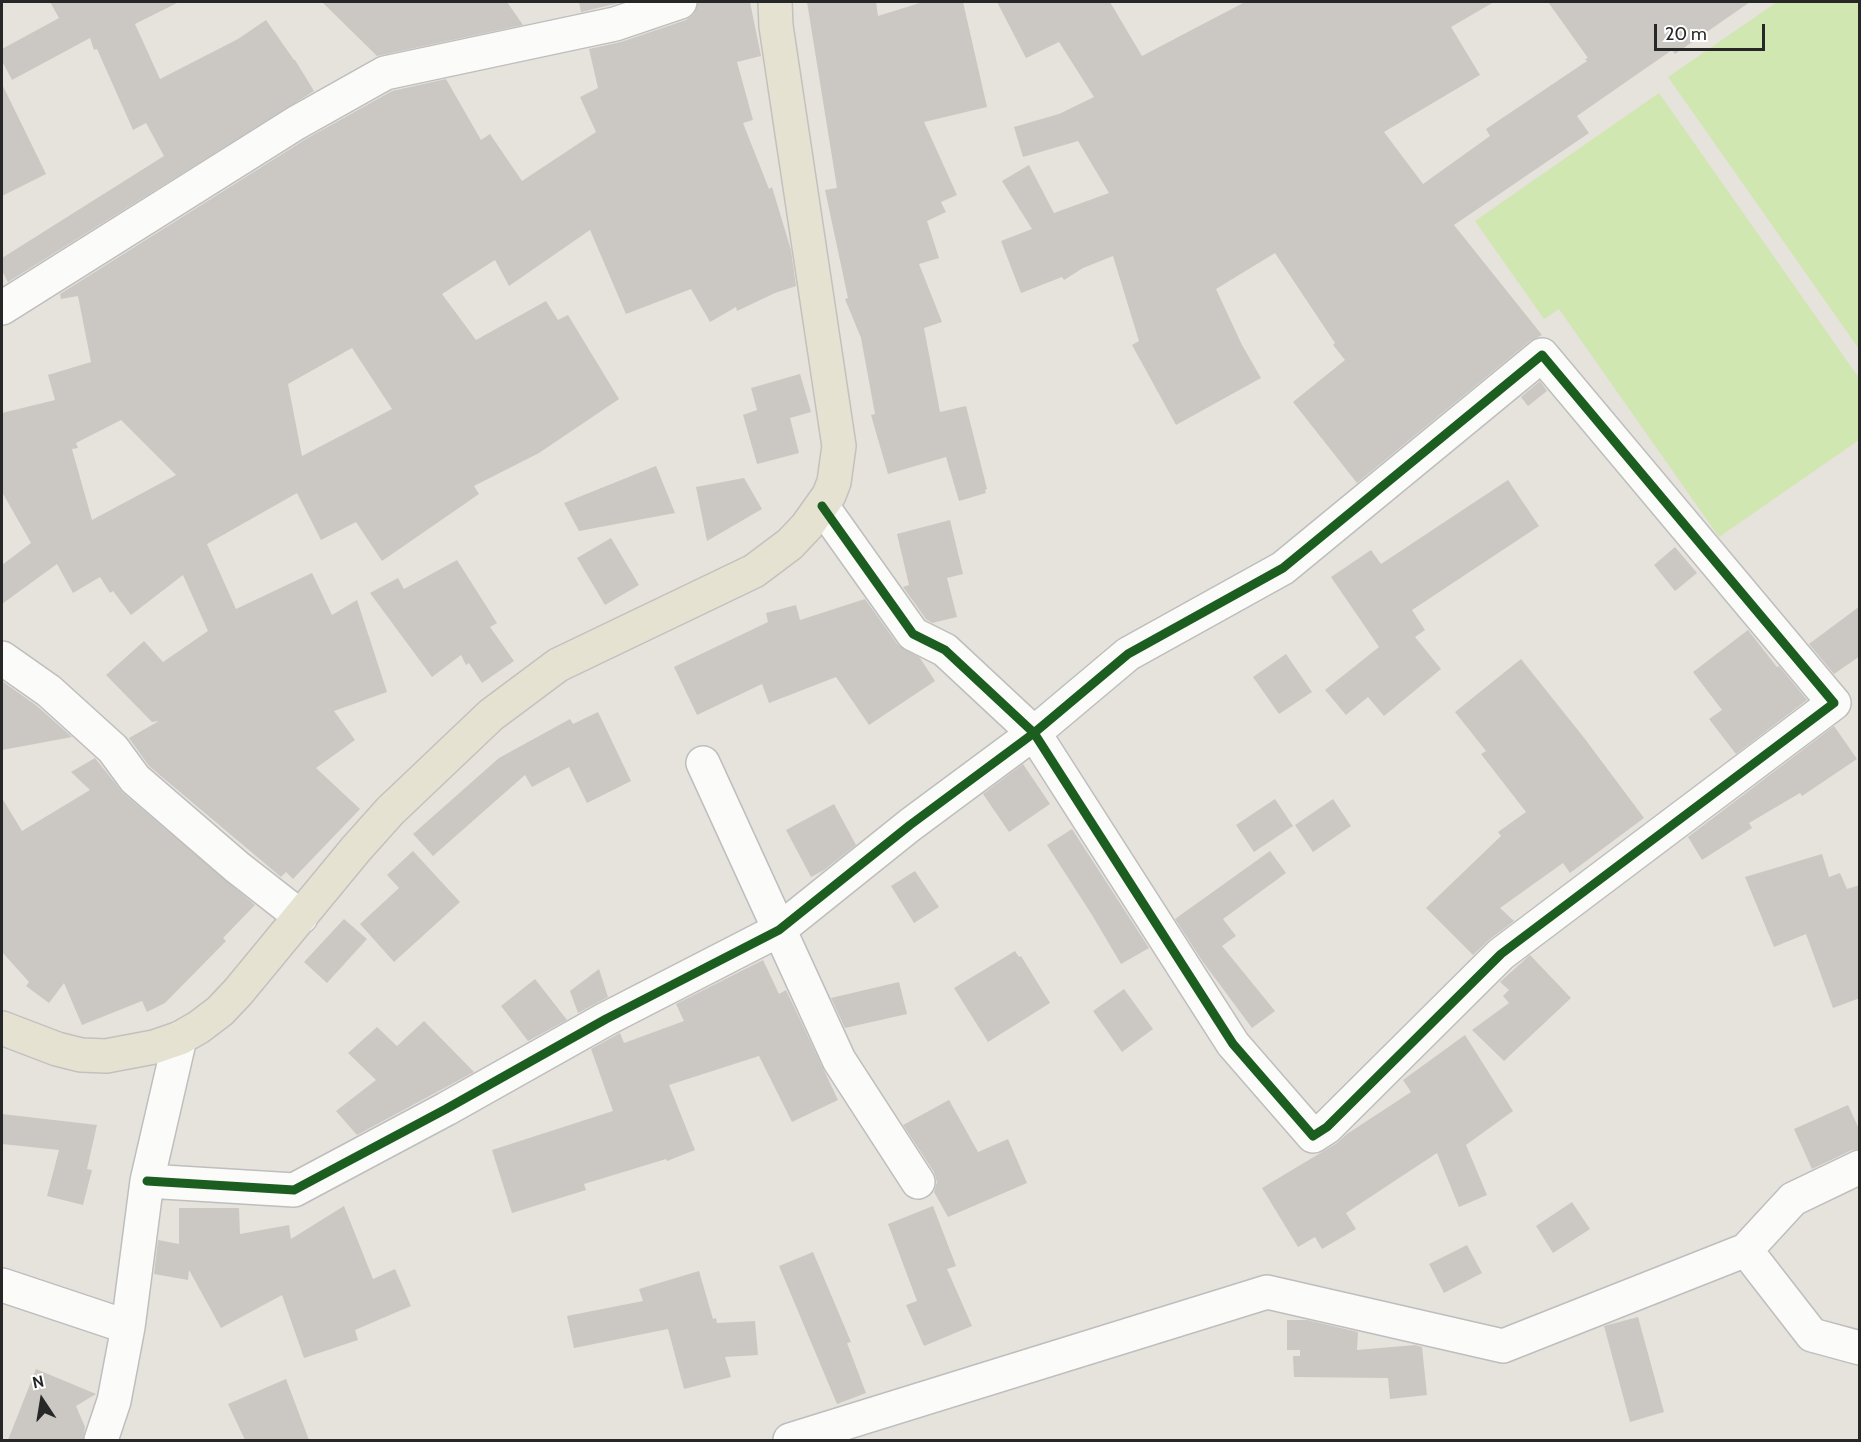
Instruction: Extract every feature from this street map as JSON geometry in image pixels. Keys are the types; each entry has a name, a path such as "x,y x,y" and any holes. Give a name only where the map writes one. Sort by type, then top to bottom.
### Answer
{"main road":[{"path":"2,1028 57,1049 81,1055 105,1056 154,1047 180,1038 199,1027 220,1011 390,811 499,709 558,665 754,571 790,544 807,526 822,506 834,482 839,447 778,38 775,2"}],"street":[{"path":"5,296 296,123 385,73 615,24 680,2"},
{"path":"147,1181 294,1190 436,1114 606,1018 779,930 910,825 1034,733 1128,654 1283,568 1542,355 1834,703 1501,954 1327,1127 1313,1136 1233,1044 1034,733 945,650 913,634 822,506"},
{"path":"2,658 49,691 113,749 135,779 237,867 301,917"},
{"path":"704,763 839,1060 918,1182"},
{"path":"101,1440 114,1401 128,1327 147,1181 180,1038"},
{"path":"790,1440 1267,1292 1503,1346 1746,1250 1793,1199 1860,1167"},
{"path":"1746,1250 1812,1335 1860,1348"},
{"path":"2,1285 128,1327"}],"green space":[{"path":"1777,2 1859,2 1859,349 1668,77"},
{"path":"1659,93 1859,378 1859,440 1719,537 1559,309 1544,319 1475,221"}],"building":[{"path":"50,2 179,2 135,24 160,79 238,39 266,20 314,91 8,282 2,271 2,258 164,156 146,123 133,130 90,38 12,80 2,61 2,49 59,18"},
{"path":"322,2 507,2 523,25 377,56"},
{"path":"579,2 623,2 581,12"},
{"path":"698,2 750,2 761,56 737,62 753,120 743,123 769,189 772,187 791,250 796,286 737,311 736,307 710,322 691,289 626,314 590,230 509,286 495,260 442,294 476,340 546,301 558,320 568,315 619,399 539,453 474,486 479,494 382,561 356,522 321,540 297,493 207,544 236,609 312,573 332,615 357,600 387,692 334,711 355,740 316,768 360,809 293,879 286,872 281,877 149,766 129,738 159,721 152,722 106,675 144,641 163,662 208,631 183,575 131,615 113,591 110,593 100,577 73,593 57,564 2,604 2,565 31,543 2,492 2,413 55,400 48,375 91,362 78,296 61,299 60,294 306,139 392,91 446,79 481,140 490,134 522,181 596,132 580,97 598,88 589,49 621,42 686,20 694,14","holes":["352,348 392,409 302,456 288,384","121,420 176,475 92,520 72,449 78,448 76,443"]},
{"path":"807,2 876,2 878,16 923,2 963,2 987,107 924,122 957,195 941,202 946,212 927,221 939,258 919,264 942,322 924,328 940,412 966,406 987,489 986,493 959,501 946,457 888,474 871,415 875,414 861,338 845,299 848,298 825,190 837,188"},
{"path":"997,2 1110,2 1142,56 1245,2 1494,2 1451,27 1480,75 1384,132 1423,184 1490,136 1486,129 1587,61 1585,59 1588,58 1548,2 1750,2 1675,54 1672,50 1577,116 1589,133 1454,225 1542,335 1530,341 1357,483 1293,402 1345,360 1333,345 1335,343 1275,253 1216,289 1242,345 1261,378 1176,425 1132,345 1139,341 1113,256 1083,268 1064,280 1062,277 1021,293 1001,241 1032,229 1002,181 1029,165 1054,213 1109,193 1078,141 1023,157 1014,127 1059,114 1094,97 1059,42 1026,58"},
{"path":"2,84 46,174 2,196"},
{"path":"800,374 811,412 790,418 799,453 757,464 743,415 757,410 751,388"},
{"path":"1540,381 1547,391 1528,406 1521,397"},
{"path":"656,466 675,513 579,531 564,503"},
{"path":"744,478 762,509 707,541 696,487"},
{"path":"1508,480 1539,526 1412,610 1425,630 1415,637 1441,669 1384,716 1368,697 1346,715 1325,690 1379,647 1331,577 1371,550 1381,564"},
{"path":"950,520 963,574 947,578 957,617 932,623 926,619 903,587 909,585 897,534"},
{"path":"611,538 639,585 605,605 577,558"},
{"path":"1675,547 1697,573 1675,591 1654,565"},
{"path":"457,560 497,623 490,627 514,661 482,683 469,663 466,665 461,655 432,677 370,593 398,578 404,589"},
{"path":"865,599 898,645 920,658 935,681 869,725 836,677 769,703 762,684 697,715 674,667 768,622 766,613 796,605 800,620"},
{"path":"1860,606 1860,656 1834,674 1809,644"},
{"path":"1748,630 1807,700 1736,754 1709,719 1722,710 1693,672"},
{"path":"1286,654 1312,692 1279,714 1253,677"},
{"path":"1521,659 1644,818 1570,873 1563,863 1500,908 1514,921 1473,955 1426,908 1501,836 1498,832 1526,812 1481,754 1486,751 1455,712"},
{"path":"2,681 37,706 72,737 2,750"},
{"path":"598,712 631,781 587,803 569,767 532,787 525,775 433,856 413,834 499,758 570,719 573,724"},
{"path":"1834,726 1857,759 1802,796 1800,793 1749,823 1752,828 1702,860 1688,837"},
{"path":"95,758 123,793 255,905 223,938 226,941 165,1003 147,1012 142,1001 82,1025 64,983 49,1003 26,986 29,982 2,952 2,798 22,831 90,790 71,772"},
{"path":"1023,764 1050,804 1009,832 983,794"},
{"path":"1275,799 1293,826 1254,852 1236,825"},
{"path":"1333,799 1351,826 1313,852 1295,825"},
{"path":"834,804 856,845 824,870 811,877 786,830"},
{"path":"1072,829 1149,948 1121,964 1047,845"},
{"path":"413,851 460,902 394,962 360,924 399,888 387,875"},
{"path":"1270,851 1286,873 1223,919 1236,936 1222,946 1275,1011 1252,1028 1203,962 1175,919"},
{"path":"1822,854 1829,877 1840,873 1847,889 1860,885 1860,998 1833,1008 1806,934 1774,947 1745,877"},
{"path":"915,871 939,907 914,923 891,886"},
{"path":"344,919 367,939 327,983 304,962"},
{"path":"1015,951 1019,957 1021,956 1050,1003 988,1042 954,988"},
{"path":"1530,955 1571,998 1504,1061 1472,1030 1509,1003 1503,996 1509,990 1500,982"},
{"path":"763,960 779,994 786,990 838,1100 792,1122 759,1056 669,1085 695,1150 667,1161 666,1159 584,1184 586,1190 512,1213 492,1150 613,1111 591,1049 620,1033 624,1043 684,1021 676,1004"},
{"path":"599,969 608,997 578,1013 570,991"},
{"path":"535,979 567,1020 528,1041 501,1006"},
{"path":"899,982 907,1014 845,1028 831,998"},
{"path":"1124,989 1153,1029 1122,1052 1093,1011"},
{"path":"424,1021 474,1072 357,1135 336,1111 376,1080 348,1053 377,1027 397,1046"},
{"path":"1465,1035 1513,1111 1466,1145 1487,1195 1459,1207 1437,1153 1346,1213 1356,1229 1322,1249 1315,1237 1298,1247 1262,1188 1337,1143 1411,1092 1403,1080"},
{"path":"949,1100 978,1152 1008,1139 1027,1183 948,1217 934,1192 937,1182 934,1172 903,1125"},
{"path":"1848,1105 1860,1131 1860,1149 1852,1150 1812,1169 1794,1129"},
{"path":"2,1114 97,1125 87,1169 92,1170 83,1205 47,1196 59,1150 2,1144"},
{"path":"1572,1202 1590,1229 1553,1253 1536,1226"},
{"path":"344,1206 373,1279 395,1269 411,1306 355,1330 358,1340 304,1358 282,1295 221,1328 189,1270 188,1280 154,1274 158,1240 179,1244 179,1208 239,1208 240,1234 289,1225 291,1239"},
{"path":"933,1206 956,1266 947,1269 972,1326 924,1346 906,1305 917,1301 888,1224"},
{"path":"1467,1245 1482,1273 1444,1293 1429,1264"},
{"path":"813,1252 851,1342 847,1343 866,1393 837,1404 779,1266"},
{"path":"699,1271 713,1319 716,1318 717,1323 755,1321 758,1355 725,1357 731,1377 684,1389 668,1329 574,1348 567,1316 643,1301 639,1289"},
{"path":"1638,1317 1664,1412 1630,1422 1604,1326"},
{"path":"1287,1320 1307,1320 1358,1332 1357,1350 1415,1345 1422,1347 1427,1395 1390,1399 1388,1378 1294,1377 1293,1356 1300,1356 1300,1350 1287,1350"},
{"path":"36,1369 96,1394 76,1406 85,1427 83,1440 8,1440"},
{"path":"286,1379 309,1440 245,1440 228,1404"}],"cycle path":[{"path":"147,1181 294,1190 446,1109 606,1019 779,930 910,825 1034,733 1233,1044 1313,1136 1327,1127 1501,954 1834,703 1542,355 1283,568 1128,654 1034,733 945,650 913,634 822,506"}]}
